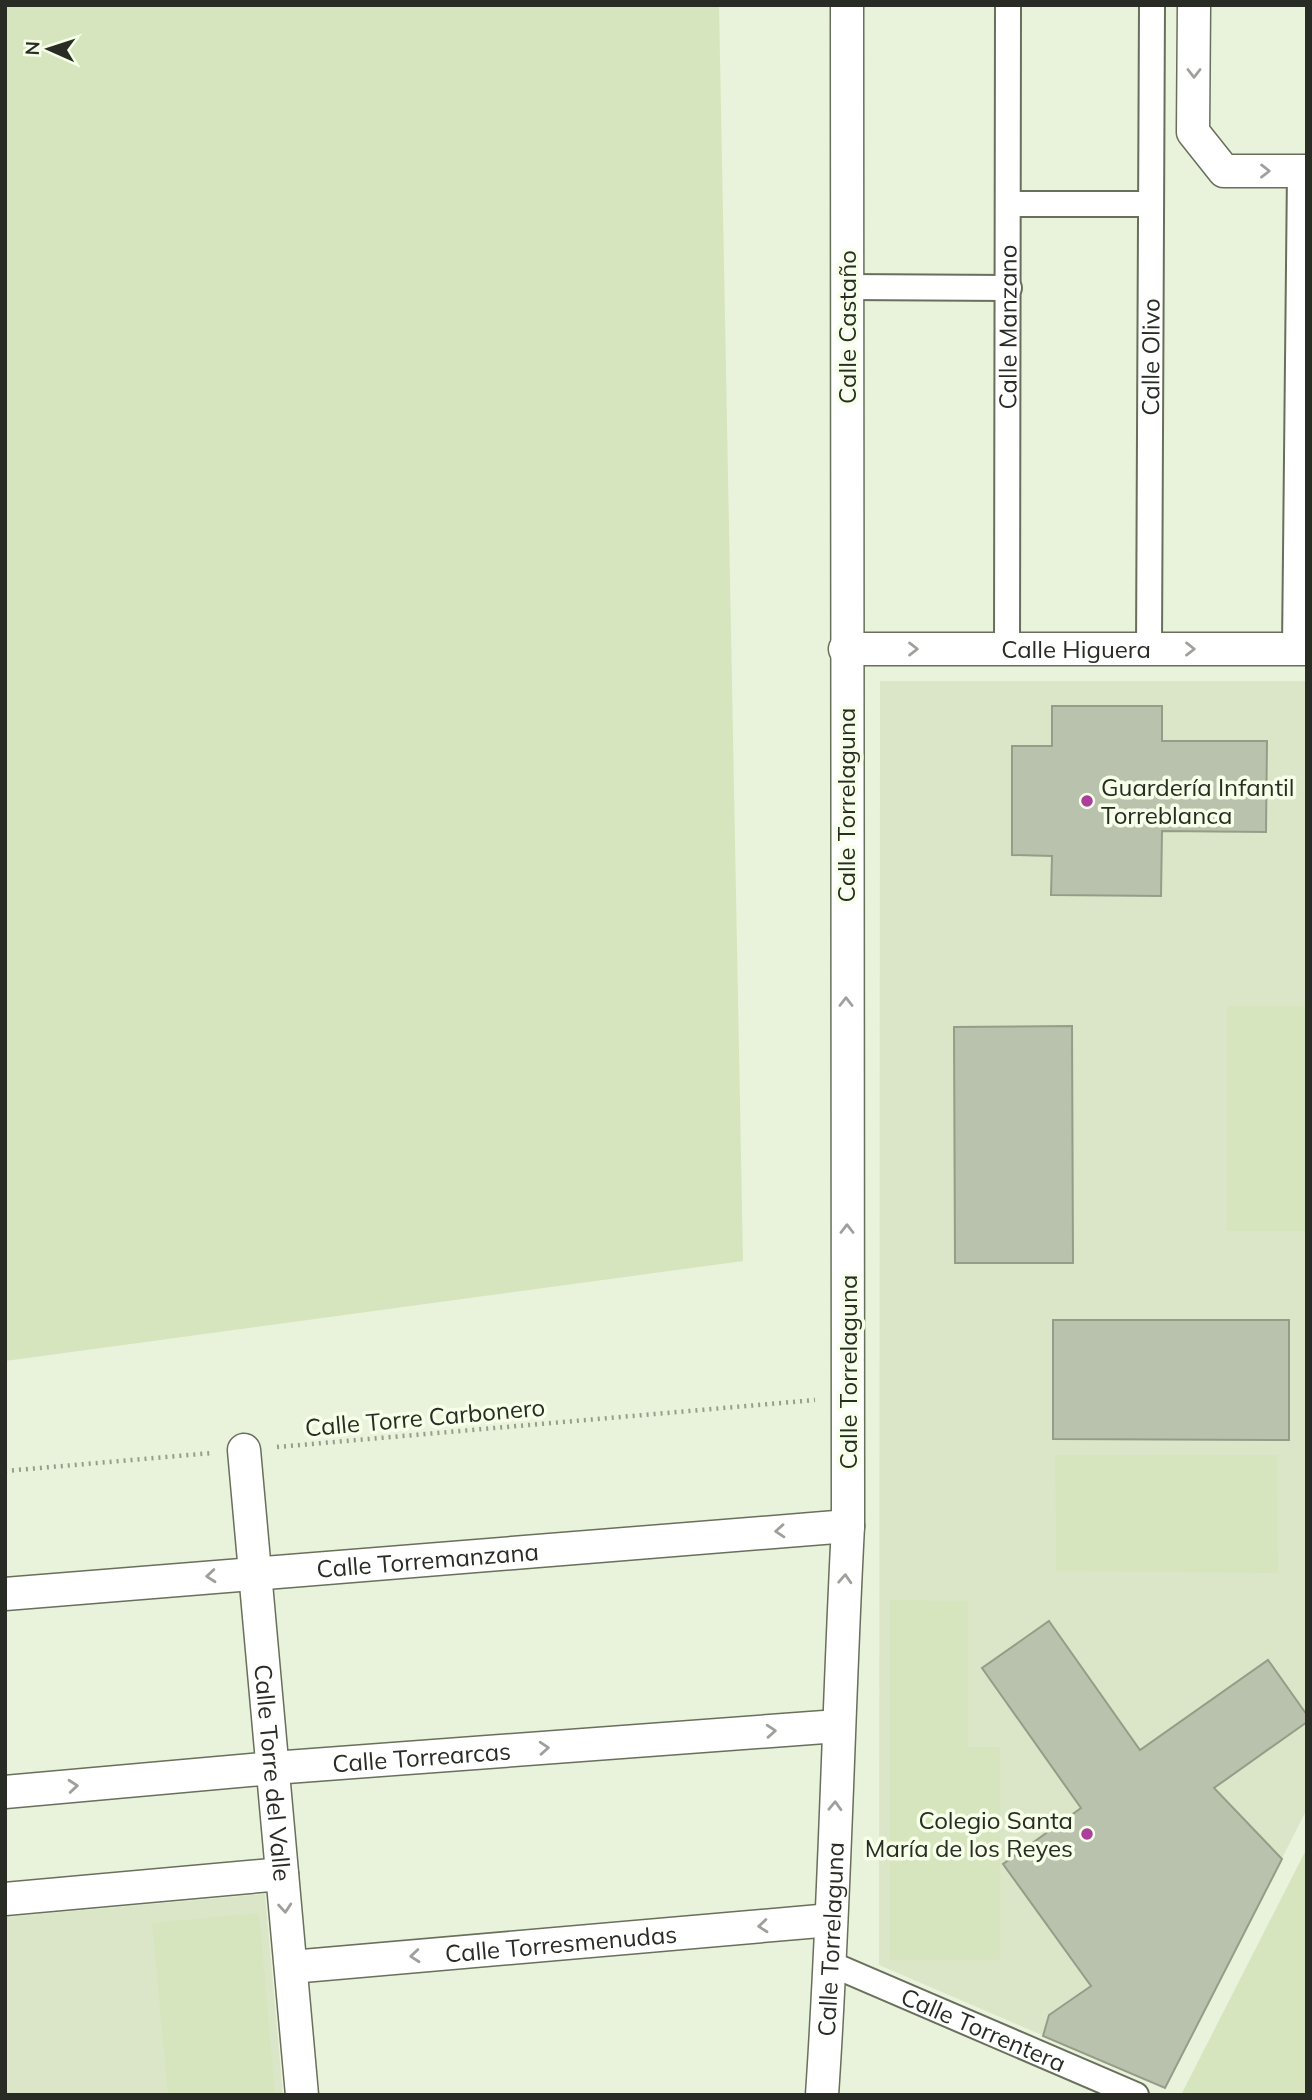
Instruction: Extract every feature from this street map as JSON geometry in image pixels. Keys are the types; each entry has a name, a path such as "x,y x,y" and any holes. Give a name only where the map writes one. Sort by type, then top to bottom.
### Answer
{"street":[{"name":"Calle Castaño","path":"845,649 847,5"},
{"name":"Calle Manzano","path":"1007,649 1008,5"},
{"name":"Calle Olivo","path":"1149,649 1152,5"},
{"path":"1194,5 1194,132 1224,171 1303,171 1301,649"},
{"path":"1009,204 1151,204"},
{"path":"847,287 1009,288"},
{"name":"Calle Higuera","path":"845,649 1301,649"},
{"name":"Calle Torrelaguna","path":"822,2095 831,1964 838,1726 848,1526 845,649"},
{"name":"Calle Torre del Valle","path":"244,1450 302,2095"},
{"name":"Calle Torremanzana","path":"5,1594 848,1526"},
{"name":"Calle Torrearcas","path":"5,1793 273,1768 838,1726"},
{"path":"5,1899 282,1874"},
{"name":"Calle Torresmenudas","path":"291,1967 831,1920"},
{"name":"Calle Torrentera","path":"831,1964 1136,2095"}],"path":[{"name":"Calle Torre Carbonero","path":"5,1471 848,1398"}],"shaded area":[{"path":"5,5 719,5 743,1261 5,1361"},
{"path":"880,681 1307,681 1307,1809 1165,2088 879,1965"},
{"path":"1227,1006 1307,1006 1307,1231 1227,1231"},
{"path":"1055,1455 1277,1455 1278,1573 1056,1571"},
{"path":"890,1600 968,1601 968,1747 1000,1747 1000,1960 890,1960"},
{"path":"1307,1848 1307,2095 1181,2095"},
{"path":"265,1894 283,2095 5,2095 5,1917"},
{"path":"259,1913 275,2095 168,2095 152,1923"}],"building":[{"path":"1052,706 1162,706 1162,741 1267,741 1266,832 1162,831 1161,896 1051,895 1052,856 1012,855 1012,746 1052,746"},
{"path":"1072,1026 1073,1263 955,1263 954,1027"},
{"path":"1053,1320 1289,1320 1289,1440 1053,1439"},
{"path":"1049,1621 1140,1750 1268,1660 1307,1715 1307,1722 1214,1788 1282,1859 1165,2088 1043,2036 1049,2015 1091,1986 1003,1864 1081,1808 982,1668"}],"place":[{"name":"Guardería Infantil Torreblanca","path":"1087,801"},
{"name":"Colegio Santa María de los Reyes","path":"1087,1834"}]}
